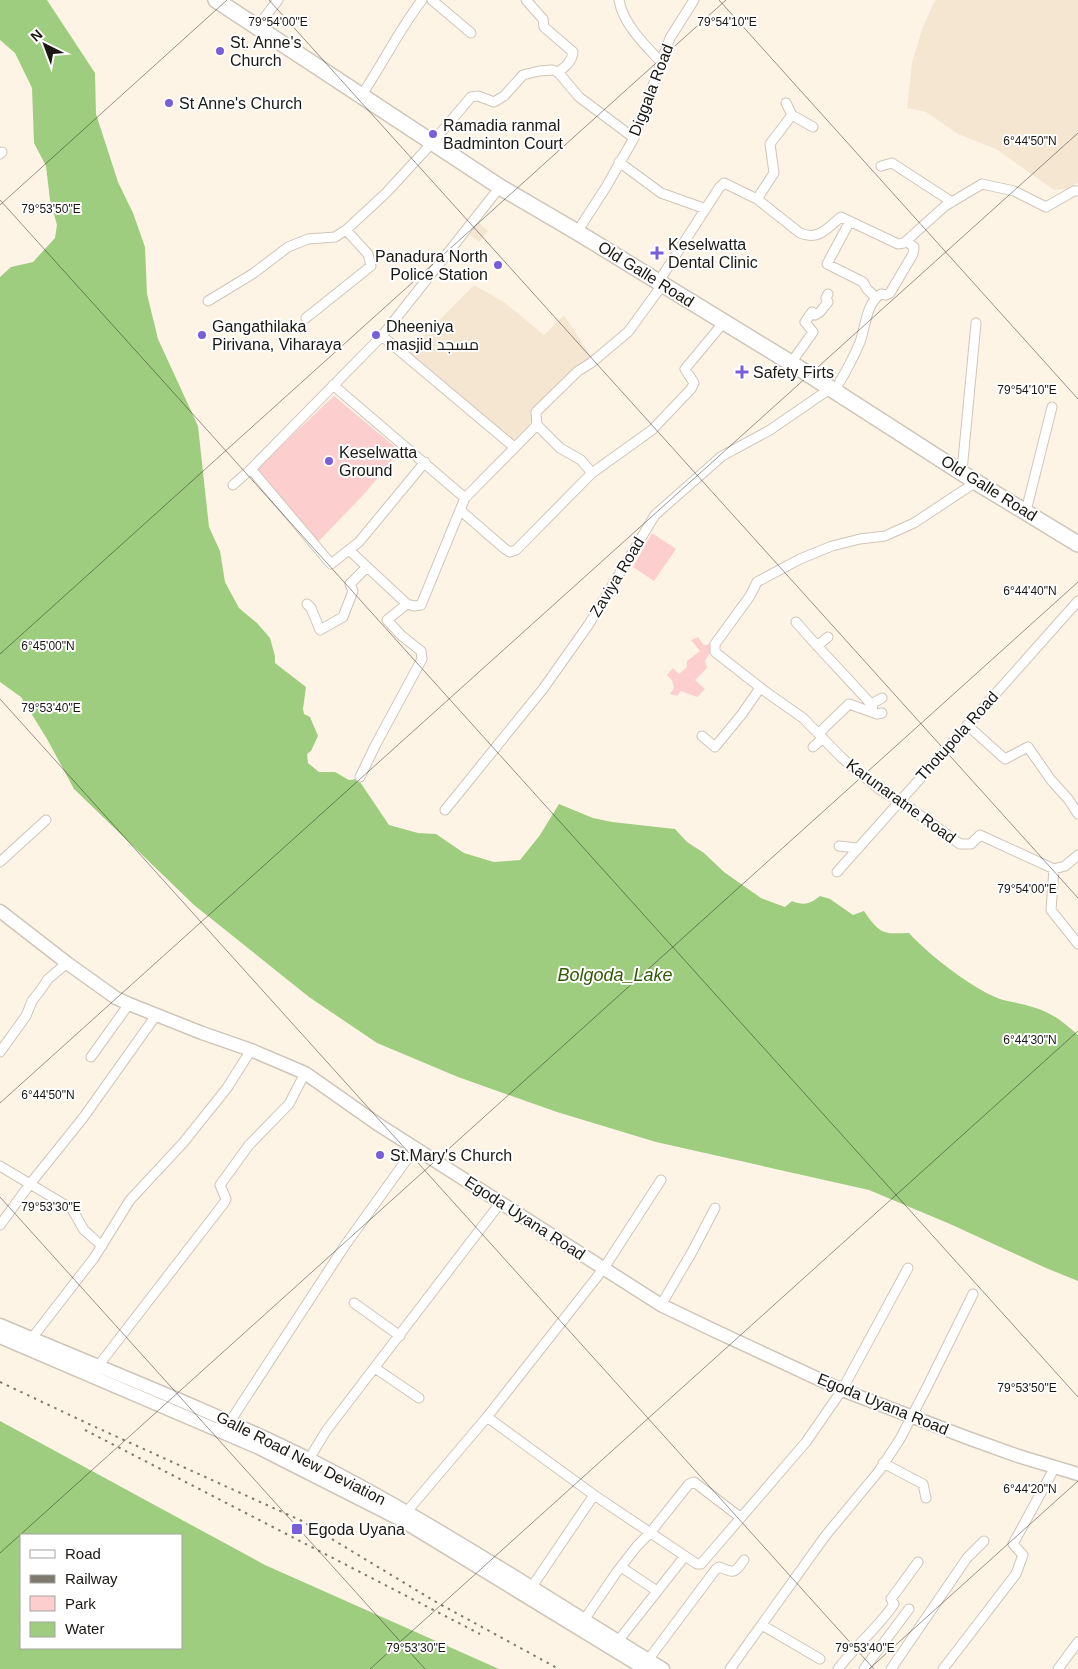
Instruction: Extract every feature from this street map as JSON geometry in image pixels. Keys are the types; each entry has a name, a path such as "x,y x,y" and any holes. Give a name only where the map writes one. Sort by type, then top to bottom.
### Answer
{"highway":[{"name":"Old Galle Road","path":"216,0 500,187 791,363 962,471 976,482 1078,544"}],"main road":[{"name":"Egoda Uyana Road","path":"0,911 116,998 305,1073 415,1148 661,1305 842,1390 1018,1456 1078,1474"},
{"name":"Galle Road New Deviation","path":"0,1325 32,1338 96,1371 404,1516 584,1620 618,1641 647,1664"},
{"name":"Galle Road New Deviation","path":"0,1337 228,1420 309,1460 647,1664 663,1669"}],"street":[{"path":"256,27 278,0"},
{"path":"361,96 422,0"},
{"path":"432,0 472,33"},
{"path":"526,0 543,19 544,27 573,52 573,58 558,72"},
{"path":"619,0 626,21 661,62"},
{"name":"Diggala Road","path":"577,232 634,138 670,38 694,0"},
{"path":"208,301 288,248 308,239 335,237 346,230 386,193 471,97 478,96 494,102 504,96 523,75 539,71 552,70 558,72 579,97 634,138"},
{"path":"786,103 792,115 813,127"},
{"path":"757,199 774,173 770,144 792,115"},
{"path":"619,162 661,193 706,209"},
{"path":"881,166 892,163 952,202"},
{"path":"592,473 581,460 560,448 537,425 536,412 578,371 591,363 628,332 724,183 757,199 800,233 808,236 816,236 841,217 898,244 906,241 945,206 982,184 1014,191 1046,207 1074,191 1078,191"},
{"path":"233,485 382,336 500,187"},
{"path":"850,221 827,264 862,282 875,297"},
{"path":"306,318 370,266 368,254 346,230"},
{"path":"833,389 849,366 875,297 890,293 913,254 914,247 906,241"},
{"path":"791,363 813,332 805,322 812,312 815,315 820,312 828,302 826,298 828,294"},
{"path":"460,510 510,552 516,550 592,473 652,430 691,389 694,383 685,369 724,322"},
{"path":"962,471 976,322"},
{"path":"382,336 514,448"},
{"path":"333,385 465,498"},
{"name":"Zaviya Road","path":"445,810 543,689 589,624 655,515 722,456 770,430 833,389"},
{"path":"1026,511 1052,407"},
{"path":"349,550 407,604 414,606 421,604 465,498 537,425"},
{"path":"251,469 332,564 359,542 424,462"},
{"name":"Karunaratne Road","path":"976,482 914,523 885,536 860,539 832,546 800,559 757,582 750,596 715,644 715,652 760,688 803,718 842,758 879,789 960,844 972,844 980,835 1054,869"},
{"path":"307,604 311,608 320,630 343,617 353,591 350,584 367,567"},
{"name":"Thotupola Road","path":"837,872 1078,601"},
{"path":"360,777 422,659 421,651 402,636 387,620 407,604"},
{"path":"796,622 870,703 872,708"},
{"path":"817,646 828,637"},
{"path":"702,736 715,746 742,714 760,688"},
{"path":"872,708 882,698"},
{"path":"813,747 850,704 872,708 882,713"},
{"path":"967,726 1005,759 1028,747 1078,814"},
{"path":"0,862 46,820"},
{"path":"839,846 857,848"},
{"path":"1078,855 1065,866 1054,869 1050,910 1078,944"},
{"path":"0,1052 26,1016 32,1001 48,980 67,963"},
{"path":"91,1056 129,1004"},
{"path":"0,1225 83,1118 156,1014"},
{"path":"32,1338 102,1246 130,1200 183,1143 227,1088 251,1050"},
{"path":"96,1371 224,1203 226,1199 220,1185 249,1146 289,1104 305,1073"},
{"path":"228,1420 263,1372 346,1244 415,1148"},
{"path":"0,1166 72,1209 84,1230 102,1246"},
{"path":"404,1516 487,1416 604,1268 661,1180"},
{"path":"309,1460 326,1431 501,1202"},
{"path":"661,1305 715,1208"},
{"path":"487,1416 594,1495 697,1564 701,1564 740,1517 797,1454 842,1390 908,1268"},
{"path":"730,1669 826,1535 900,1439 973,1294"},
{"path":"354,1303 400,1336"},
{"path":"375,1368 419,1398"},
{"path":"883,1463 923,1484 926,1498"},
{"path":"943,1669 1016,1574 1023,1555 1013,1544 1055,1467"},
{"path":"584,1620 621,1567 689,1484 694,1482 740,1517"},
{"path":"531,1588 594,1495"},
{"path":"891,1669 966,1558 984,1541"},
{"path":"618,1641 685,1556"},
{"path":"647,1664 716,1569 719,1567 736,1572 744,1560"},
{"path":"838,1669 849,1654 886,1617 894,1604 891,1599 918,1562"},
{"path":"621,1567 657,1592"},
{"path":"864,1669 909,1609"},
{"path":"762,1625 820,1659"},
{"path":"1058,1669 1078,1642"}],"shaded area":[{"path":"935,0 1078,0 1078,182 1071,189 1054,190 996,149 958,134 926,112 907,108 912,63 922,29"},
{"path":"479,223 488,231 479,242 470,235"},
{"path":"474,285 504,302 544,335 564,315 592,358 535,411 531,424 512,442 407,353"}],"green space":[{"name":"Keselwatta Ground","path":"334,396 400,451 365,493 318,542 255,470"},
{"path":"652,533 676,549 654,581 633,567"},
{"path":"698,637 704,645 712,644 711,651 705,661 707,668 695,680 705,689 697,697 681,691 677,696 670,694 674,688 672,680 667,675 673,668 679,674 687,667 687,661 700,651 691,640"}],"water":[{"name":"Bolgoda_Lake","path":"0,0 47,0 95,73 96,114 118,182 133,213 145,247 147,294 158,339 198,426 209,527 220,551 225,582 239,608 257,623 270,638 275,663 306,687 304,714 310,717 318,736 311,751 307,754 308,763 319,772 335,772 349,780 358,779 389,825 418,833 436,834 464,853 494,862 520,860 540,835 559,804 593,818 675,829 687,842 704,853 724,872 761,898 785,907 792,901 807,903 820,896 830,899 853,915 864,911 882,931 887,933 909,933 949,969 984,992 999,999 1037,1008 1055,1017 1078,1035 1078,1281 869,1190 656,1142 557,1112 458,1077 377,1043 309,997 194,905 74,789 47,739 21,697 0,682 0,277 11,267 33,262 55,238 57,225 50,200 46,166 34,143 32,88 15,53 0,40"},
{"path":"0,1421 265,1565 499,1669 0,1669"}],"railway":[{"path":"0,1382 302,1521 436,1602 559,1669"},
{"path":"85,1430 480,1634"}],"place":[{"name":"St. Anne's Church","path":"220,51"},
{"name":"St Anne's Church","path":"169,103"},
{"name":"Ramadia ranmal Badminton Court","path":"433,134"},
{"name":"Keselwatta Dental Clinic","path":"657,253"},
{"name":"Panadura North Police Station","path":"498,265"},
{"name":"Gangathilaka Pirivana, Viharaya","path":"202,335"},
{"name":"Dheeniya masjid مسجد","path":"376,335"},
{"name":"Safety Firts","path":"742,372"},
{"name":"Keselwatta Ground","path":"329,461"},
{"name":"St.Mary's Church","path":"380,1155"},
{"name":"Egoda Uyana","path":"297,1529"}]}
